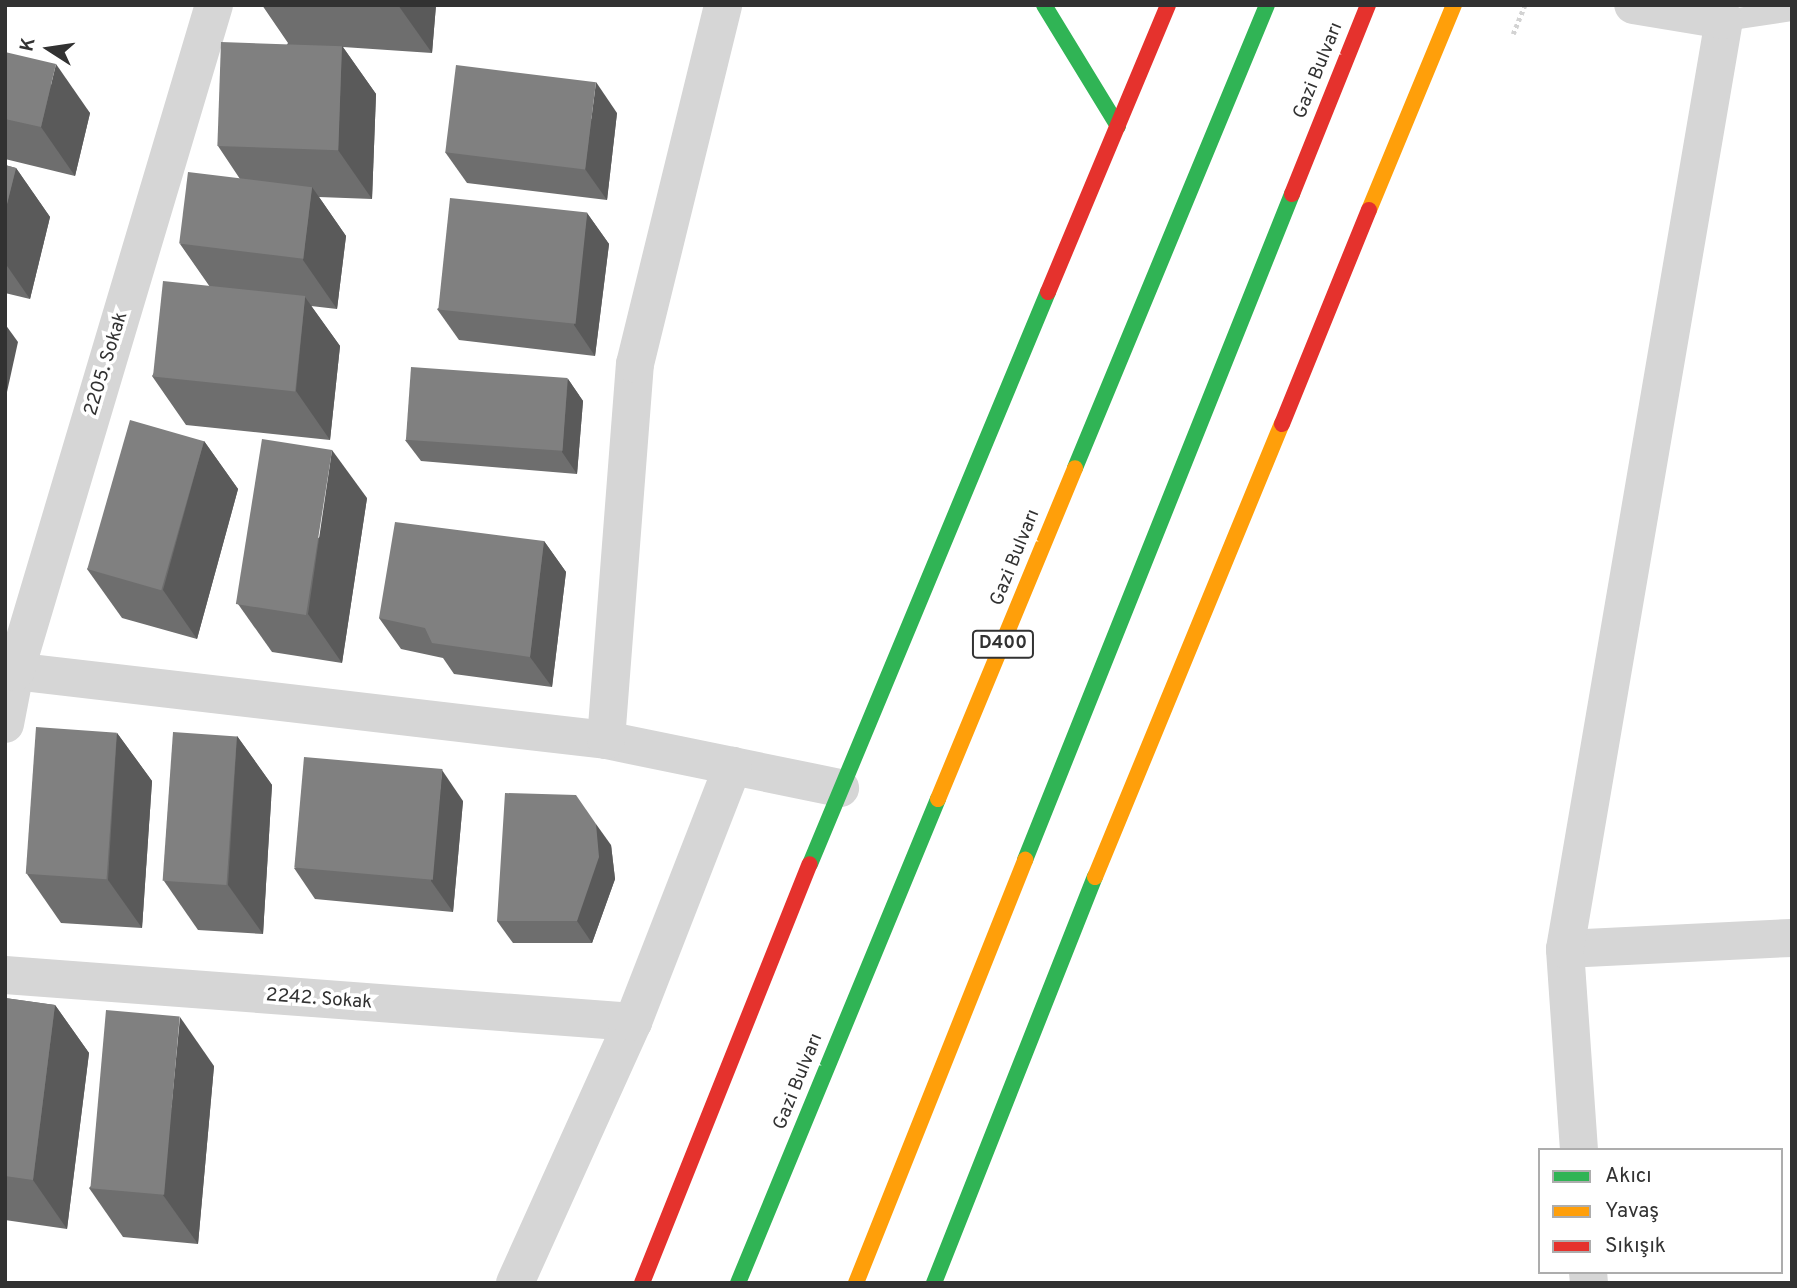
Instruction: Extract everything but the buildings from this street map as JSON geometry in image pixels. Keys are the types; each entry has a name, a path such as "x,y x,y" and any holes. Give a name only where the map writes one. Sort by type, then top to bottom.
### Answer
{"main road":[{"path":"1044,5 1118,126"},
{"path":"642,1283 840,788 1168,5"},
{"name":"Gazi Bulvarı","path":"738,1283 1267,5"},
{"name":"Gazi Bulvarı","path":"856,1283 1368,5"},
{"path":"934,1283 1045,999 1454,5"}],"street":[{"name":"2205. Sokak","path":"5,724 10,671 214,5"},
{"path":"606,740 635,364 723,5"},
{"path":"1579,1148 1565,949 1724,20 1633,5"},
{"path":"10,671 606,740 840,788"},
{"path":"515,1283 633,1022 733,766"},
{"path":"1565,949 1792,938"},
{"name":"2242. Sokak","path":"5,975 633,1022"}],"lane":[{"path":"1724,20 1792,10"}],"path":[{"path":"1513,34 1525,5"}],"traffic: fast":[{"path":"1044,5 1118,126"},
{"path":"1075,468 1267,5"},
{"path":"1025,860 1292,194"},
{"path":"810,864 1048,292"},
{"path":"738,1283 938,799"},
{"path":"934,1283 1095,877"}],"traffic: slow":[{"path":"1369,210 1454,5"},
{"path":"1095,877 1282,424"},
{"path":"938,799 1075,468"},
{"path":"856,1283 1025,860"}],"traffic: jam":[{"path":"1048,292 1168,5"},
{"path":"1292,194 1368,5"},
{"path":"1282,424 1369,210"},
{"path":"642,1283 810,864"}]}
